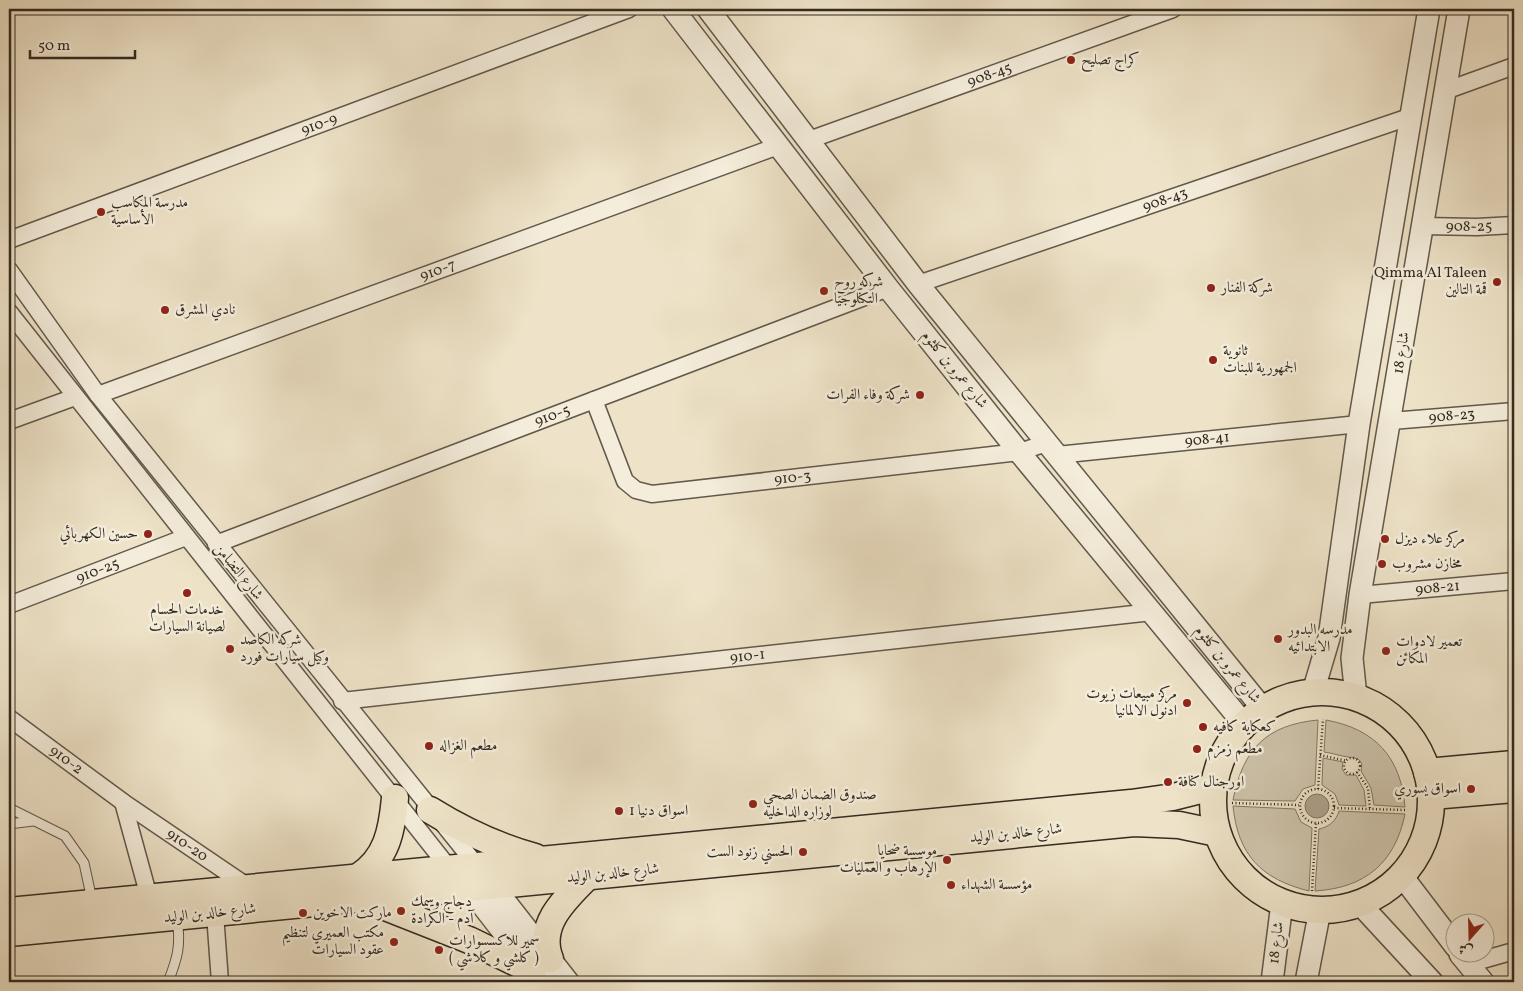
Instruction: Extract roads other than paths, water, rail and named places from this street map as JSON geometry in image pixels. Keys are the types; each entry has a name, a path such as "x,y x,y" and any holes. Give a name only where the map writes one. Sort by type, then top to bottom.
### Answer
{"main road":[{"path":"1313,692 1335,693 1356,697 1383,710 1405,729 1421,753 1430,784 1429,825 1419,853 1402,876 1383,893 1360,904 1340,909 1316,901 1282,903 1254,886 1237,868 1217,833 1213,810 1223,795 1224,753 1254,716 1287,697 1313,692"},
{"path":"1430,784 1514,764"},
{"path":"1430,784 1514,789"},
{"name":"شارع خالد بن الوليد","path":"9,933 214,914 361,888 449,868 479,880 551,859 1131,803 1173,797 1223,795"},
{"path":"395,798 391,829 380,858 371,869 361,888 469,940 541,971 550,924 566,898 588,876"},
{"path":"430,810 458,826 513,850 537,858 551,859"},
{"name":"شارع خالد بن الوليد","path":"9,911 250,888 361,888 479,880 588,876 1134,823 1179,825 1217,833"},
{"path":"9,950 46,939 70,928"}],"street":[{"name":"910-9","path":"9,240 629,9"},
{"name":"شارع عمرو بن كلثوم","path":"673,9 888,288 1019,452 1152,612 1254,716"},
{"name":"شارع عمرو بن كلثوم","path":"708,9 918,284 1052,449 1254,716"},
{"name":"908-45","path":"809,140 1173,9"},
{"name":"شارع 18","path":"1313,692 1329,638 1359,424 1429,9"},
{"name":"شارع 18","path":"1356,697 1352,658 1360,595 1391,421 1459,9"},
{"path":"1445,91 1514,66"},
{"name":"908-43","path":"918,284 1412,116"},
{"name":"910-7","path":"98,395 778,146"},
{"name":"908-25","path":"1423,230 1514,225"},
{"path":"1393,229 1423,230"},
{"name":"شارع التضامن","path":"9,270 98,395 430,810 541,971 568,982"},
{"name":"910-5","path":"216,544 888,288"},
{"name":"شارع التضامن","path":"9,312 449,868"},
{"path":"9,421 75,397"},
{"name":"910-3","path":"594,400 625,480 636,490 652,494 1052,449"},
{"name":"908-23","path":"1391,421 1514,411"},
{"name":"908-41","path":"1052,449 1359,424"},
{"name":"910-25","path":"9,605 186,537"},
{"name":"908-21","path":"1360,595 1514,581"},
{"name":"910-1","path":"342,701 1152,612"},
{"name":"910-2","path":"9,718 123,802"},
{"path":"123,802 149,897"},
{"name":"910-20","path":"123,802 250,888"},
{"path":"1402,876 1446,935"},
{"path":"1306,982 1316,901"},
{"name":"شارع 18","path":"1272,982 1282,903"},
{"path":"1360,904 1432,982"},
{"path":"214,914 220,982"},
{"path":"1496,952 1514,951"},
{"path":"1468,964 1483,982"}],"lane":[{"path":"9,808 65,836 84,863 93,903"},
{"path":"9,824 35,821"},
{"path":"168,982 178,958 180,941 177,917"}],"place":[{"name":"كراج تصليح","path":"1071,60"},
{"name":"مدرسة المكاسب الأساسية","path":"101,212"},
{"name":"Qimma Al Taleen قمة التالين","path":"1497,282"},
{"name":"شركة الفنار","path":"1211,288"},
{"name":"شركه روح التكنلوجيا","path":"824,291"},
{"name":"نادي المشرق","path":"165,310"},
{"name":"ثانوية الجمهورية للبنات","path":"1213,360"},
{"name":"شركة وفاء الفرات","path":"920,395"},
{"name":"حسين الكهربائي","path":"148,534"},
{"name":"مركز علاء ديزل","path":"1385,539"},
{"name":"مخازن مشروب","path":"1382,564"},
{"name":"خدمات الحسام لصيانة السيارات","path":"187,593"},
{"name":"مدرسه البدور الابتدائيه","path":"1278,639"},
{"name":"شركه الكاصد وكيل سيارات فورد","path":"230,649"},
{"name":"تعمير لادوات المكائن","path":"1386,651"},
{"name":"مركز مبيعات زيوت ادنول الالمانيا","path":"1187,703"},
{"name":"كعكاية كافيه","path":"1203,727"},
{"name":"مطعم الغزاله","path":"429,746"},
{"name":"مطعم زمزم","path":"1197,749"},
{"name":"اورجنال كنافة","path":"1168,782"},
{"name":"اسواق يسوري","path":"1471,789"},
{"name":"صندوق الضمان الصحي لوزاره الداخليه","path":"753,804"},
{"name":"اسواق دنيا 1","path":"619,811"},
{"name":"الحسني زنود الست","path":"803,852"},
{"name":"موسسة ضحايا الإرهاب و العمليات","path":"947,860"},
{"name":"مؤسسة الشهداء","path":"951,885"},
{"name":"دجاج وسمك آدم - الكرادة","path":"401,911"},
{"name":"ماركت الاخوين","path":"303,913"},
{"name":"مكتب العميري لتنظيم عقود السيارات","path":"394,942"},
{"name":"سمير للاكسسوارات ( كلشي و كلاشي )","path":"439,950"}]}
